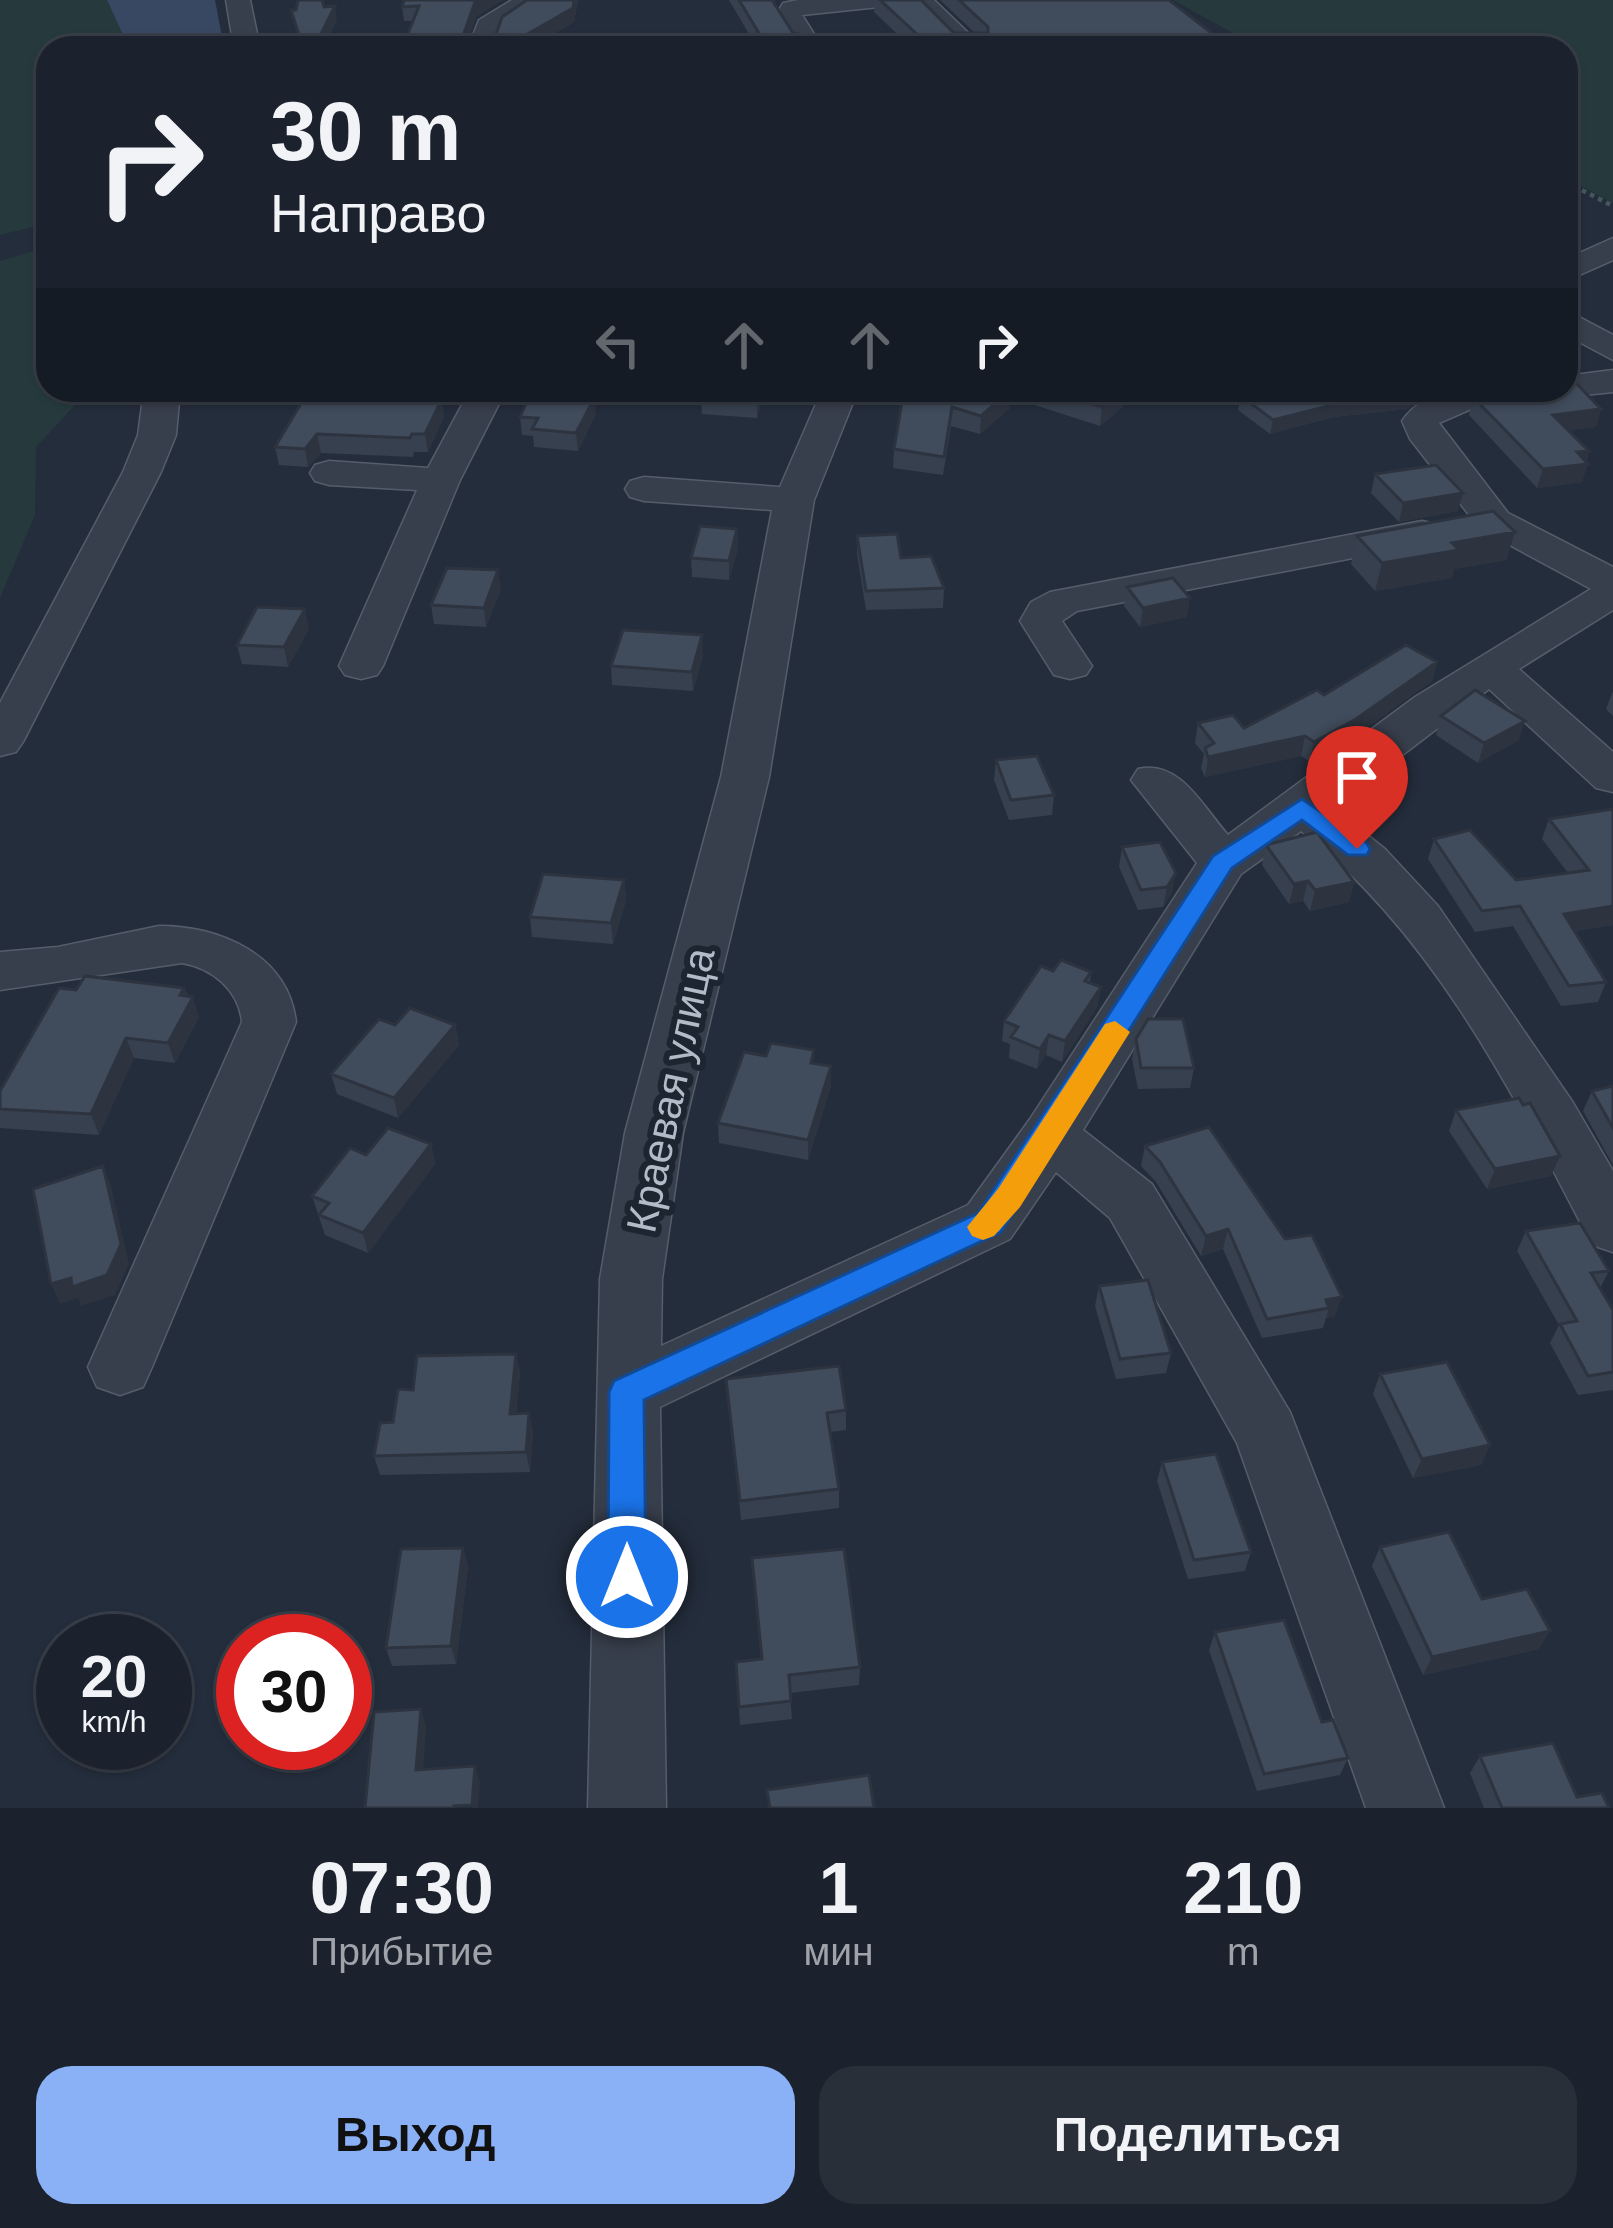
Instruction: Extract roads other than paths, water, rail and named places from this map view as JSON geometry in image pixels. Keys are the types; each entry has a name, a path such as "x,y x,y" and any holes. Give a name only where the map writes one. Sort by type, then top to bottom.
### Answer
{"street":[{"path":"238,0 246,36"},
{"path":"485,36 488,25 530,0"},
{"path":"802,36 789,15 792,8 879,0"},
{"path":"920,0 958,36"},
{"path":"1578,265 1613,248"},
{"path":"1578,328 1613,350"},
{"path":"1578,386 1613,382"},
{"path":"0,742 142,472 157,435 161,402"},
{"path":"361,666 441,480 482,402"},
{"name":"Краевая улица","path":"627,1808 631,1279 654,1133 745,777 794,500 835,402"},
{"path":"1458,402 1443,404 1420,421 1431,444 1494,520 1613,584"},
{"path":"329,473 441,480"},
{"path":"644,489 794,500"},
{"path":"1070,666 1041,621 1046,611 1076,597 1494,520"},
{"path":"627,1392 969,1236 989,1222 1050,1135 1223,862 1302,808 1431,706 1613,595"},
{"path":"1490,668 1613,777"},
{"path":"1155,780 1223,862"},
{"path":"1302,808 1357,849 1441,940 1552,1117 1613,1228"},
{"path":"0,971 63,965 139,946 174,943 214,950 235,963 258,986 269,1011 269,1022 120,1367"},
{"path":"1050,1135 1131,1201 1267,1433 1405,1808"}],"water":[{"path":"107,0 215,0 222,36 124,36"}]}
